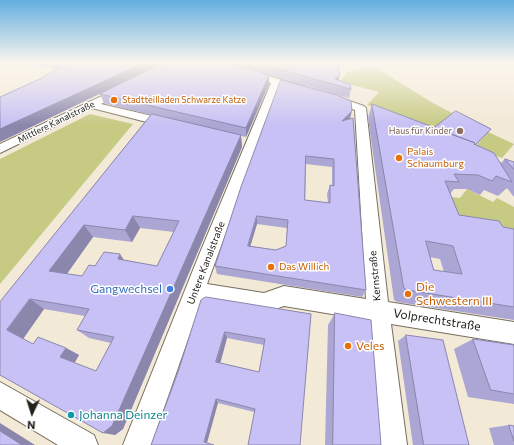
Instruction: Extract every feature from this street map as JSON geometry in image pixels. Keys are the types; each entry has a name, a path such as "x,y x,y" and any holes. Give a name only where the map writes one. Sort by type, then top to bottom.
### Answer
{"street":[{"name":"Untere Kanalstraße","path":"137,445 276,83"},
{"name":"Kernstraße","path":"279,83 366,110 378,310 393,445"},
{"name":"Mittlere Kanalstraße","path":"0,149 131,85"},
{"path":"92,104 147,126 183,127"},
{"path":"236,141 252,144"},
{"name":"Volprechtstraße","path":"195,291 264,303 284,296 514,333"},
{"path":"0,395 84,445"}],"green space":[{"path":"343,83 400,83 454,114 433,131 367,105 379,92"},
{"path":"90,114 133,124 0,284 0,159"},
{"path":"488,132 514,144 502,158 474,148"},
{"path":"467,189 493,202 497,198 514,207 514,238 448,229 435,195 460,198"}],"building":[{"path":"31,83 101,83 0,129 0,97"},
{"path":"123,83 266,83 246,128 100,94"},
{"path":"280,83 291,83 337,95 351,101 352,111 342,121 353,118 366,290 215,266 241,187","holes":["306,156 334,159 334,186 330,185 330,203 305,200","257,216 288,220 286,246 276,250 248,246"]},
{"path":"329,83 346,83 350,84 351,89"},
{"path":"372,104 475,143 474,144 494,153 512,182 496,176 492,181 478,175 454,174 459,182 445,181 459,215 499,221 503,227 514,229 514,307 407,290 404,288","holes":["426,241 453,246 462,274 434,270"]},
{"path":"456,111 491,129 475,145 475,143 434,128"},
{"path":"152,114 241,135 112,426 103,433 0,375 0,302","holes":["133,216 179,221 157,266 118,259 120,254 104,252 95,266 89,265 82,276 49,271 84,225 125,230","30,299 89,309 77,330 114,337 96,371 60,357 66,348 38,337 33,344 7,330"]},
{"path":"505,159 514,162 514,169"},
{"path":"206,297 311,314 300,445 248,445 255,409 216,399 204,442 214,445 151,445 178,372 201,300","holes":["225,332 265,339 259,372 216,362"]},
{"path":"335,313 371,320 381,445 333,445"},
{"path":"406,335 443,340 469,445 424,445"},
{"path":"473,339 514,345 514,394 491,390"},
{"path":"509,425 514,426 514,441"},
{"path":"0,431 22,445 0,445"}],"place":[{"name":"Stadtteilladen Schwarze Katze","path":"114,100"},
{"name":"Haus für Kinder","path":"460,131"},
{"name":"Palais Schaumburg","path":"399,158"},
{"name":"Das Willich","path":"271,267"},
{"name":"Gangwechsel","path":"170,289"},
{"name":"Die Schwestern III","path":"408,294"},
{"name":"Veles","path":"348,346"},
{"name":"Johanna Deinzer","path":"71,415"}]}
